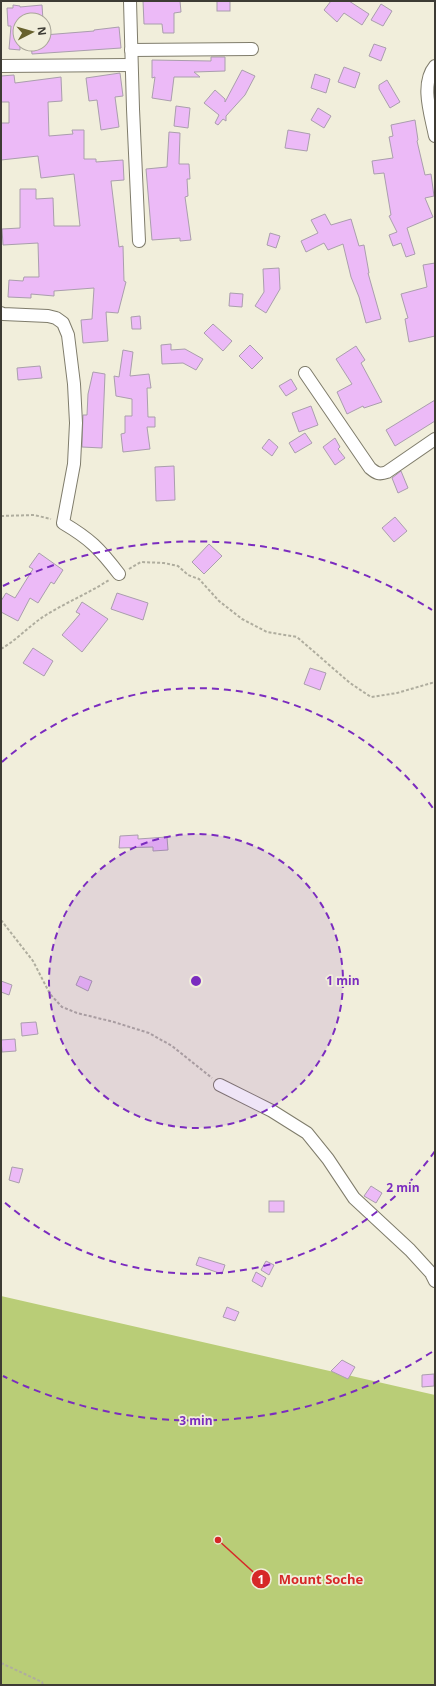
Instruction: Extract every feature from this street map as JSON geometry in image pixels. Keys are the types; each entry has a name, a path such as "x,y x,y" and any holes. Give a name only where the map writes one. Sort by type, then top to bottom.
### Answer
{"street":[{"path":"130,1 131,64 139,241"},
{"path":"131,50 252,49"},
{"path":"1,66 131,64"},
{"path":"435,66 430,72 427,86 435,136"},
{"path":"1,313 48,316 56,318 63,323 68,335 74,384 76,423 74,464 62,522 84,535 100,550 119,574"},
{"path":"305,373 370,468 375,472 381,474 387,472 435,439"},
{"path":"220,1085 272,1110 307,1133 328,1159 354,1198 410,1250 431,1273 435,1281"}],"path":[{"path":"1,516 34,515 62,522"},
{"path":"1,649 15,640 44,616 141,562 164,563 178,566 188,575 199,579 219,601 242,619 267,632 297,637 345,678 371,697 397,693 435,682"},
{"path":"1,920 33,961 50,994 62,1007 77,1013 114,1022 149,1033 172,1046 220,1085"},
{"path":"1,1663 42,1682 43,1685"}],"green space":[{"path":"1,1296 435,1395 435,1685 1,1685"}],"building":[{"path":"143,1 180,1 181,12 174,13 174,33 163,33 162,24 144,24"},
{"path":"217,1 230,1 230,11 217,11"},
{"path":"331,1 349,1 369,14 362,25 344,13 337,22 324,10"},
{"path":"381,4 392,11 383,26 371,20"},
{"path":"13,5 20,7 42,5 42,12 12,12 12,49 9,49 11,26 8,26 7,8 13,8"},
{"path":"119,27 121,48 32,54 32,52 52,52 52,34"},
{"path":"374,44 386,48 381,61 369,56"},
{"path":"211,57 225,57 225,71 194,72 200,77 174,77 171,101 152,98 155,77 152,78 152,60 211,61"},
{"path":"344,67 360,73 355,88 338,82"},
{"path":"242,70 255,76 245,95 226,116 226,121 223,119 218,125 215,123 219,115 204,103 215,90 225,99 225,102"},
{"path":"120,73 123,96 115,97 119,127 101,130 97,100 89,101 86,78"},
{"path":"315,74 330,79 326,93 311,88"},
{"path":"14,75 15,83 61,77 62,101 48,102 49,136 73,134 72,130 84,130 84,159 96,159 96,162 123,160 124,180 111,181 119,247 123,246 124,281 126,282 118,313 106,312 108,341 83,343 81,320 92,319 94,288 54,291 54,296 31,294 31,298 8,297 9,280 23,281 24,277 39,277 38,243 3,245 2,229 20,228 20,189 36,189 36,199 53,198 54,226 80,226 74,174 41,178 38,156 1,160 1,123 9,123 9,102 1,102 1,76"},
{"path":"387,80 400,102 390,108 379,89 379,85"},
{"path":"176,106 190,108 188,128 174,126"},
{"path":"318,108 331,116 324,128 311,120"},
{"path":"415,120 417,141 425,175 431,174 434,196 425,198 433,217 407,228 415,254 406,257 401,243 393,246 389,235 397,232 389,216 391,215 384,173 374,174 372,161 393,158 389,137 393,136 391,125"},
{"path":"288,130 310,134 307,151 285,148"},
{"path":"169,132 180,133 179,164 189,164 190,179 187,179 188,196 185,197 191,240 180,241 180,238 152,240 146,169 167,167"},
{"path":"325,214 331,225 351,219 359,246 364,245 368,273 381,319 366,323 359,297 351,277 343,244 328,250 324,243 306,252 301,241 318,233 311,220"},
{"path":"270,233 280,236 276,248 267,245"},
{"path":"435,263 435,336 409,342 405,319 408,318 401,294 427,287 423,265"},
{"path":"279,268 280,289 266,313 255,306 264,292 263,269"},
{"path":"230,293 243,294 242,307 229,306"},
{"path":"140,316 141,329 132,329 131,317"},
{"path":"213,324 232,341 223,351 204,333"},
{"path":"171,344 171,350 185,349 203,359 196,370 183,363 162,364 161,345"},
{"path":"250,345 263,358 252,369 239,356"},
{"path":"356,346 365,360 361,363 382,402 364,408 363,406 347,414 337,392 352,384 336,359"},
{"path":"123,350 133,352 130,376 149,374 151,388 147,388 148,417 155,417 155,427 147,427 150,449 123,452 121,434 125,433 125,416 132,416 132,399 116,396 114,376 119,377"},
{"path":"40,366 42,378 18,380 17,368"},
{"path":"93,372 105,374 102,448 82,447 83,415 87,415 88,394"},
{"path":"291,379 297,389 286,396 279,386"},
{"path":"435,400 435,421 395,446 386,430"},
{"path":"311,406 318,425 299,432 292,413"},
{"path":"305,433 312,443 295,453 289,443"},
{"path":"335,438 340,447 338,449 345,458 335,465 323,447"},
{"path":"269,439 278,447 272,456 262,448"},
{"path":"174,466 175,500 156,501 155,467"},
{"path":"401,471 408,488 398,493 392,478"},
{"path":"395,517 407,531 394,542 382,528"},
{"path":"209,544 222,556 204,574 192,562"},
{"path":"39,553 63,570 54,584 51,582 38,603 30,598 18,621 1,612 1,601 6,593 15,598 33,569 29,567"},
{"path":"117,593 148,603 143,620 111,609"},
{"path":"82,602 108,619 82,652 62,635 80,614 76,612"},
{"path":"33,648 53,661 44,676 23,663"},
{"path":"310,668 326,673 320,690 304,684"},
{"path":"138,835 138,839 167,837 168,850 153,851 153,847 119,848 120,836"},
{"path":"80,976 92,981 88,991 76,985"},
{"path":"1,981 12,985 9,995 1,992"},
{"path":"36,1022 38,1034 22,1036 21,1023"},
{"path":"15,1039 16,1051 2,1052 1,1040"},
{"path":"12,1167 23,1169 19,1183 9,1180"},
{"path":"371,1186 382,1193 376,1203 364,1196"},
{"path":"269,1201 284,1201 284,1212 269,1212"},
{"path":"199,1257 225,1265 222,1274 196,1265"},
{"path":"266,1261 274,1265 269,1275 261,1270"},
{"path":"256,1272 266,1278 262,1287 252,1281"},
{"path":"227,1307 239,1312 235,1321 223,1317"},
{"path":"342,1360 355,1367 348,1379 331,1371"},
{"path":"434,1374 434,1386 422,1387 422,1375"}],"place":[{"name":"Mount Soche","path":"218,1540"}]}
